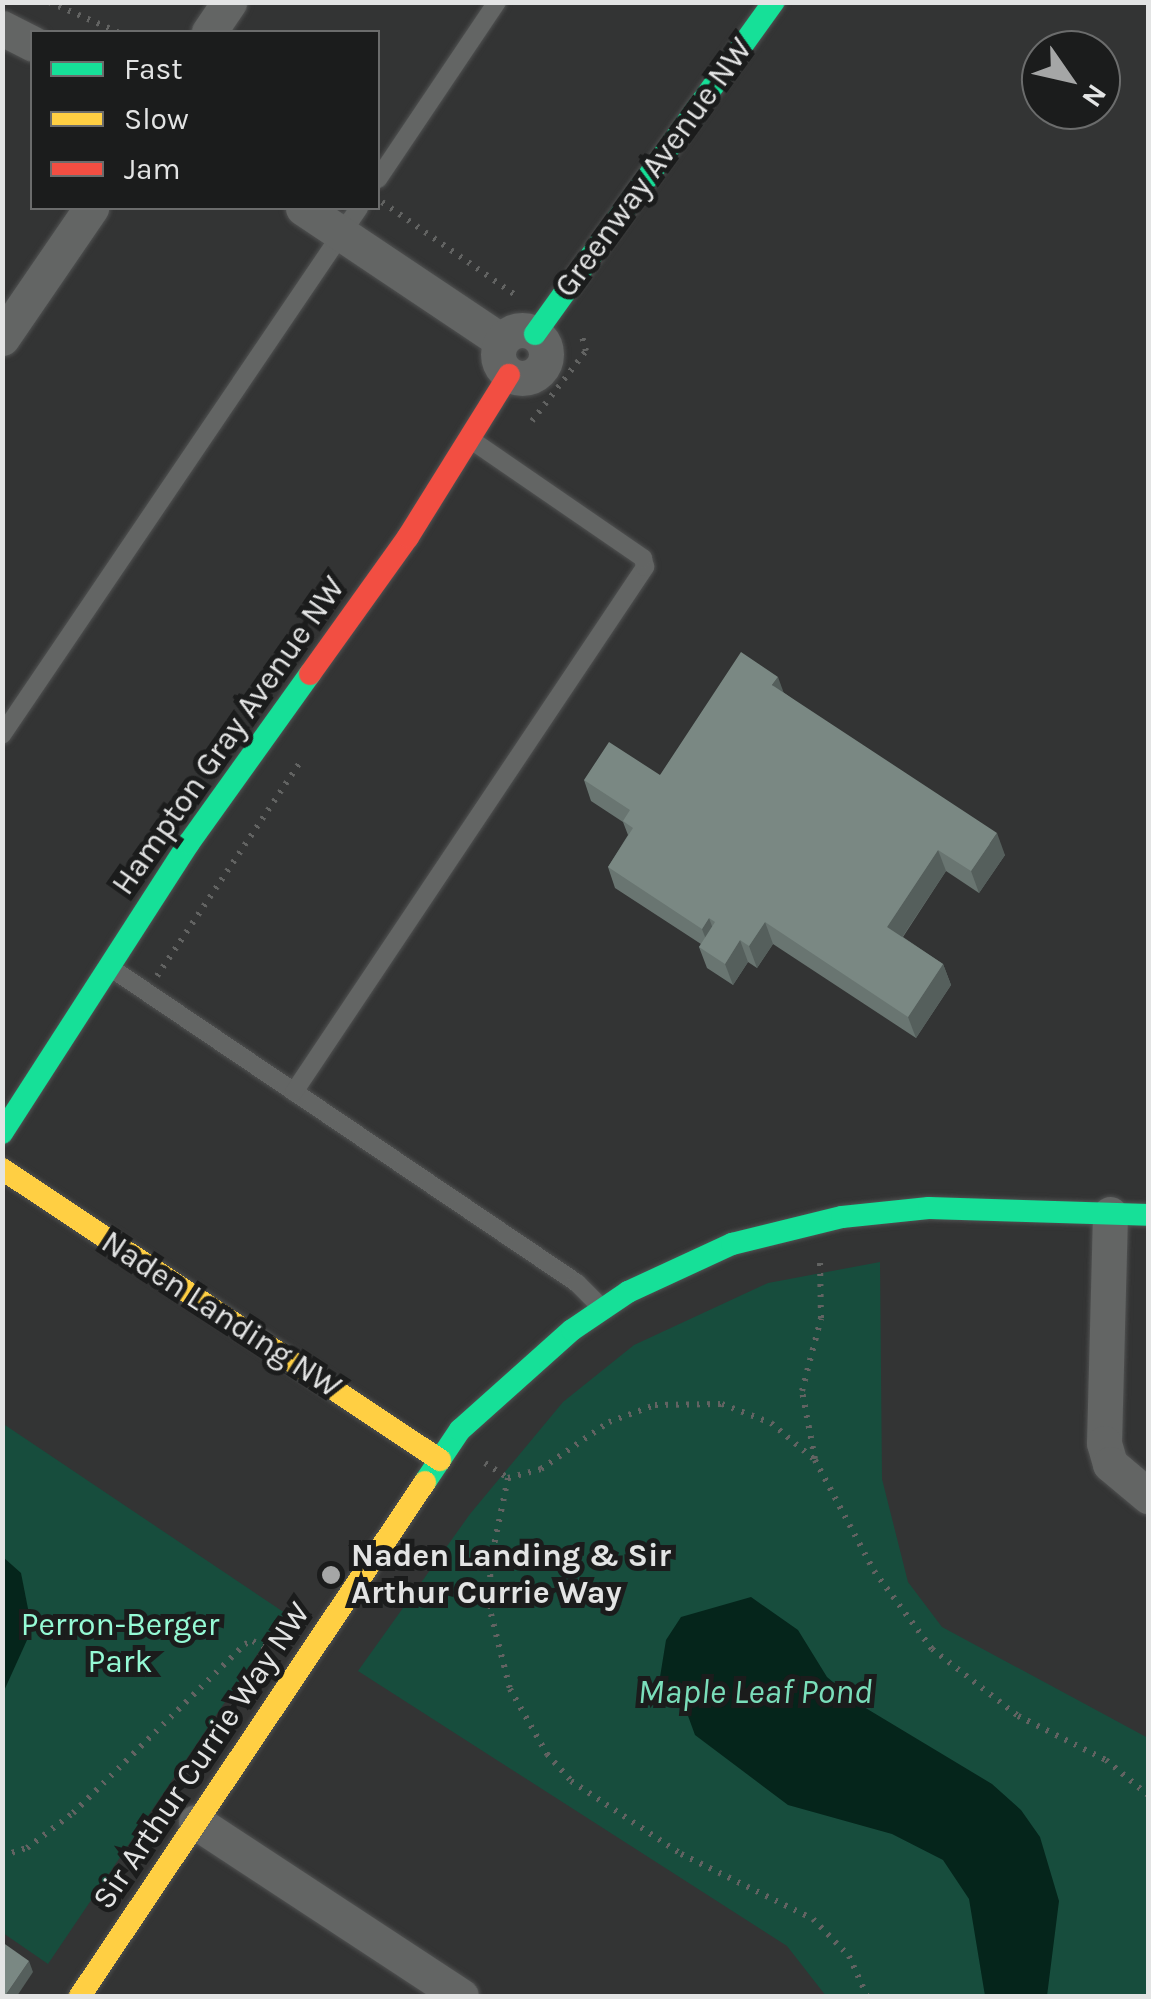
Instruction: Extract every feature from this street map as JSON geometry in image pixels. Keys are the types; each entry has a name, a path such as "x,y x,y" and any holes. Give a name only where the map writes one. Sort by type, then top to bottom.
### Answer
{"street":[{"path":"210,30 229,2"},
{"name":"Greenway Avenue NW","path":"523,342 774,2"},
{"path":"2,28 30,42"},
{"path":"2,338 90,210"},
{"path":"311,210 350,220 523,342"},
{"name":"Hampton Gray Avenue NW","path":"2,1133 110,967 470,438 523,342"},
{"name":"Naden Landing NW","path":"2,1169 440,1460"},
{"name":"Sir Arthur Currie Way NW","path":"80,1996 440,1460 483,1403 602,1309 732,1244 815,1224 929,1208 1148,1215"},
{"path":"1110,1214 1104,1443 1110,1464 1148,1496"},
{"path":"196,1822 461,1996"}],"lane":[{"path":"380,177 497,2"},
{"path":"2,735 350,220"},
{"path":"294,1092 642,581 643,558 470,438"},
{"path":"110,967 577,1282 602,1309"}],"path":[{"path":"48,2 113,30"},
{"path":"380,201 514,290 523,342 586,336 586,351 503,461"},
{"path":"146,992 302,760"},
{"path":"815,1224 824,1294 802,1390 815,1460 874,1571 932,1648 1018,1716 1106,1760 1148,1795"},
{"path":"508,1478 561,1460 591,1433 634,1410 697,1401 771,1424 815,1460"},
{"path":"474,1456 508,1478"},
{"path":"508,1478 490,1564 491,1614 510,1689 547,1754 571,1781 664,1844 822,1927 848,1956 867,1996"},
{"path":"2,1856 27,1848 73,1813 245,1644 253,1640 298,1670"}],"green space":[{"path":"880,1262 882,1479 908,1582 942,1627 1148,1738 1148,1996 826,1996 787,1946 358,1671 470,1514 563,1402 634,1345 768,1283"},
{"name":"Perron-Berger Park","path":"2,1423 285,1613 48,1964 3,1933"}],"water":[{"path":"3,1557 21,1573 32,1629 3,1693"},
{"name":"Maple Leaf Pond","path":"751,1597 798,1630 827,1677 859,1704 992,1784 1021,1810 1040,1837 1059,1901 1047,1996 985,1996 969,1899 943,1860 892,1834 788,1805 695,1735 680,1694 660,1677 666,1640 681,1617"}],"building":[{"path":"741,652 778,677 772,685 997,833 971,871 938,850 887,927 943,964 908,1017 765,922 749,946 740,940 725,964 699,947 715,922 709,918 702,929 608,867 633,828 623,821 630,810 584,780 609,742 660,775"},
{"path":"2,1942 29,1961 5,1996 2,1996"}],"traffic: fast":[{"path":"535,334 774,2"},
{"path":"2,1133 189,843 310,674"},
{"path":"425,1482 460,1430 572,1330 628,1292 732,1244 842,1217 929,1208 1148,1215"}],"traffic: slow":[{"path":"2,1169 440,1460"},
{"path":"80,1996 425,1482"}],"traffic: jam":[{"path":"310,674 408,537 509,375"}],"place":[{"name":"Naden Landing & Sir Arthur Currie Way","path":"331,1575"}]}
